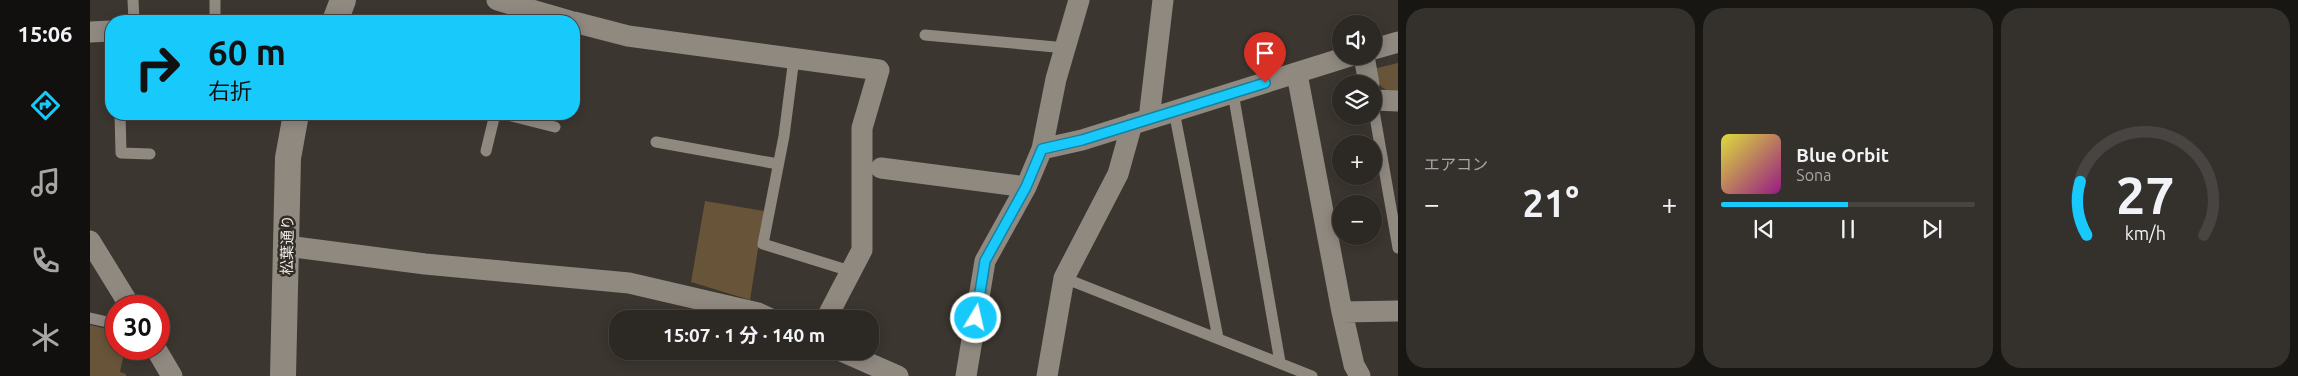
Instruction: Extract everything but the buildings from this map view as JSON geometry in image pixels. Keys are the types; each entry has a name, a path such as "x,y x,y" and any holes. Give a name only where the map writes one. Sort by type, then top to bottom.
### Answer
{"street":[{"path":"337,15 343,0"},
{"path":"497,0 521,15"},
{"path":"966,376 985,261 1026,187 1042,149 1056,79 1079,0"},
{"path":"1047,376 1064,278 1118,174 1140,121 1163,0"},
{"path":"580,24 628,36 879,70 862,128 862,250 831,310"},
{"path":"90,32 105,31"},
{"path":"1382,47 1398,42"},
{"path":"1042,149 1082,140 1332,62"},
{"path":"1297,74 1342,312 1354,365 1360,376"},
{"path":"1382,101 1398,102"},
{"name":"松葉通り","path":"283,376 288,158 295,120"},
{"path":"881,168 1026,187"},
{"path":"90,241 123,295"},
{"path":"287,246 425,264 629,283 749,310"},
{"path":"1342,312 1398,311"},
{"path":"163,360 172,376"},
{"path":"862,360 898,376"}],"lane":[{"path":"133,0 134,15"},
{"path":"215,0 215,15"},
{"path":"925,35 1066,48"},
{"path":"794,58 784,136 763,244 850,272"},
{"path":"1233,93 1280,362"},
{"path":"1174,111 1218,338"},
{"path":"120,120 121,153 150,154"},
{"path":"486,151 494,120"},
{"path":"528,120 555,127"},
{"path":"1377,125 1395,207 1398,248"},
{"path":"656,142 778,164"},
{"path":"1064,278 1312,376"},
{"path":"90,318 105,321"}],"shaded area":[{"path":"1398,63 1398,92 1382,87 1382,75 1378,75 1377,68"},
{"path":"705,201 764,211 750,300 691,282"},
{"path":"90,325 105,328 105,360 123,360 120,372 126,374 126,376 90,376"}],"route":[{"path":"976,318 985,261 1026,187 1042,149 1082,140 1265,83"}]}
